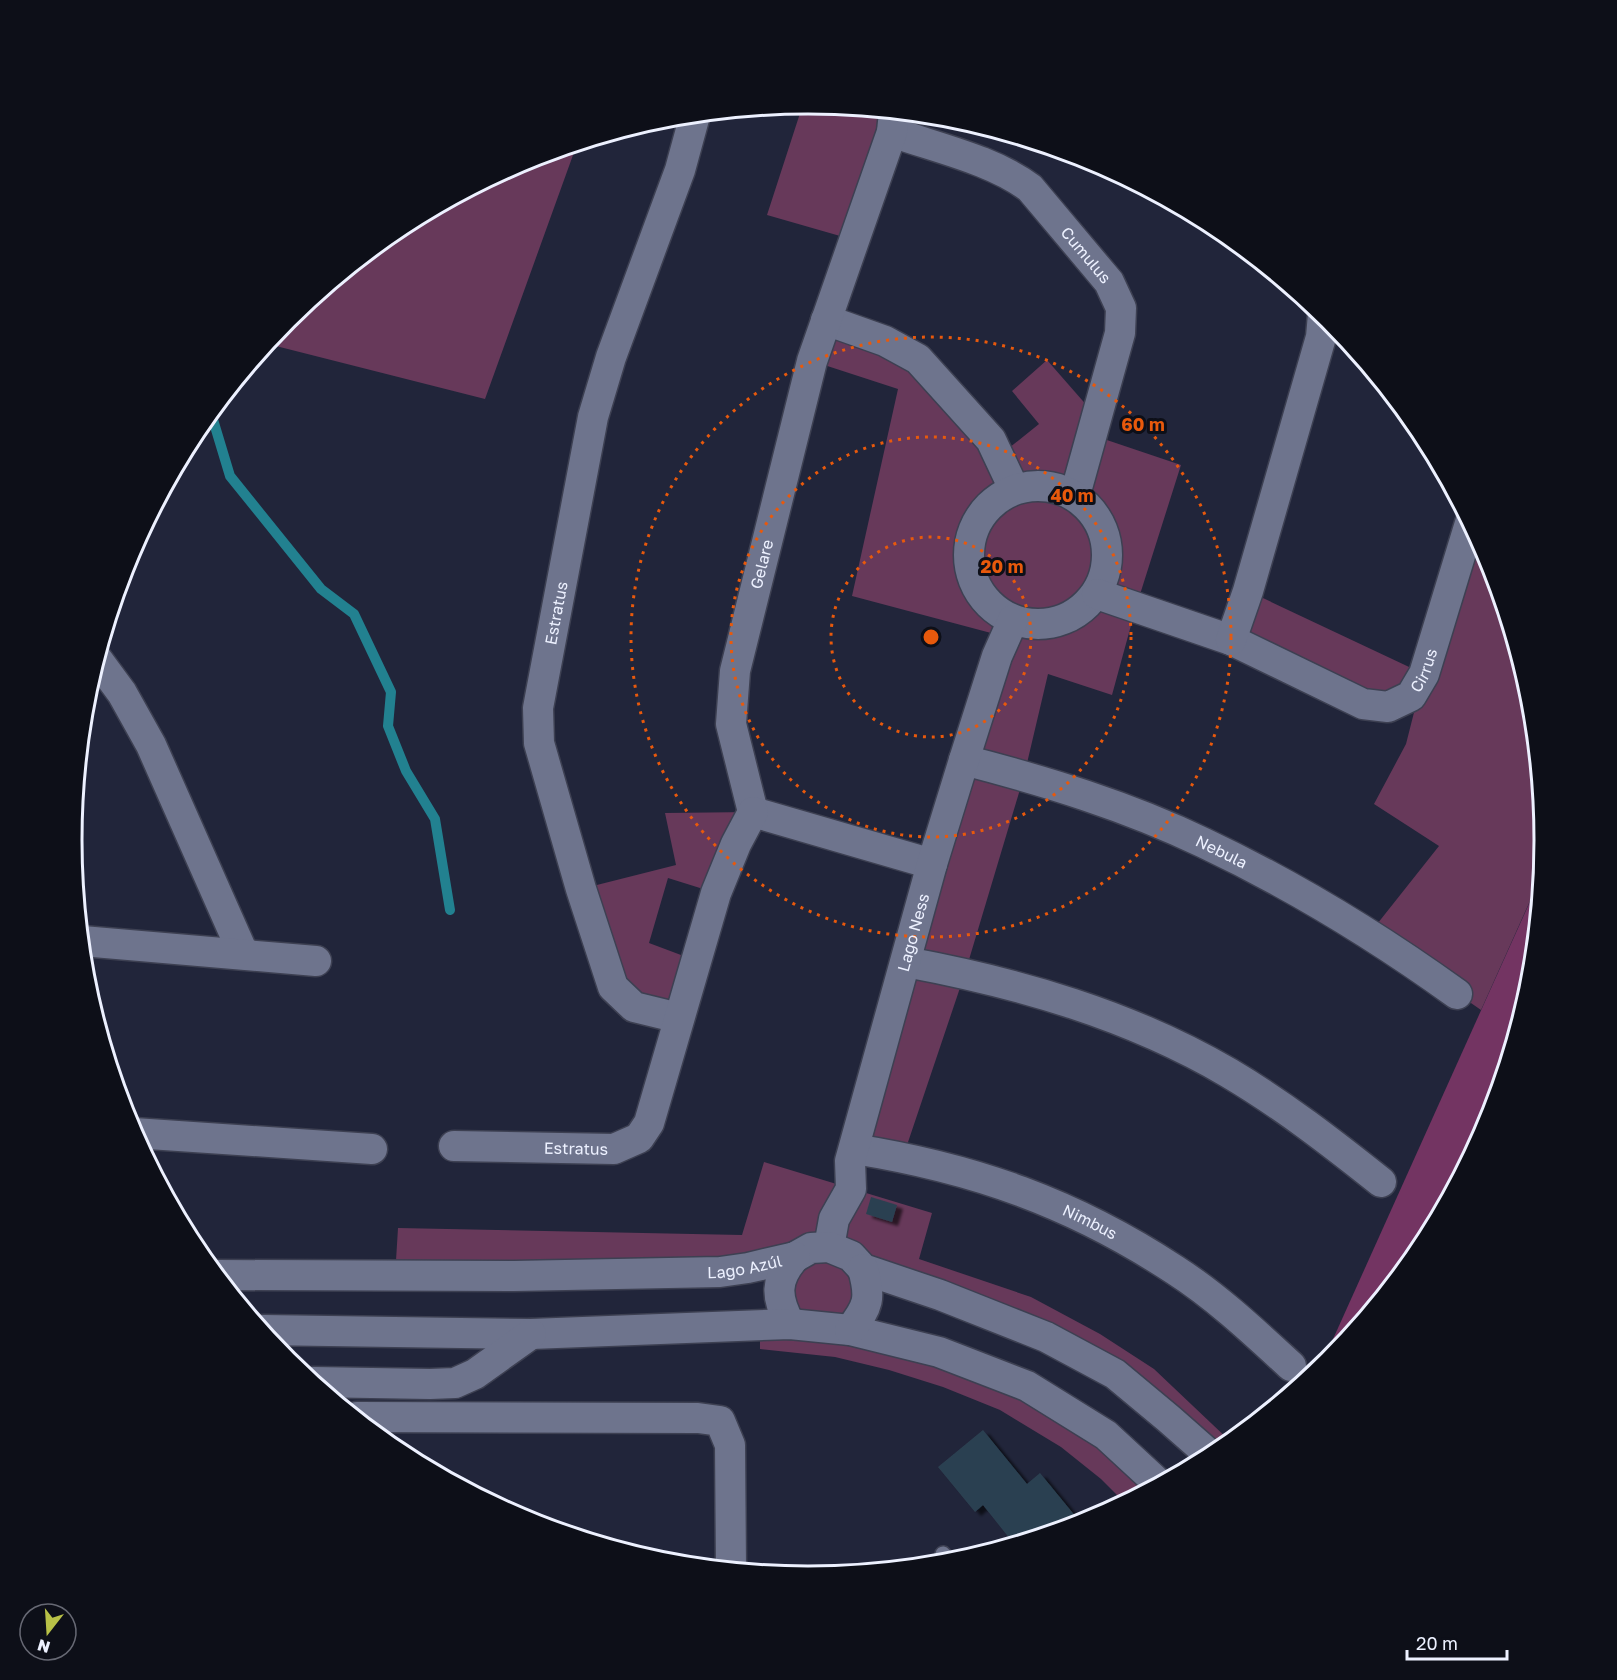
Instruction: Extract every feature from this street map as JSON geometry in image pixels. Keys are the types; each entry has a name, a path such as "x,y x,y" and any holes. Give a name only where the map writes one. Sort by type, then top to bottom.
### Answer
{"street":[{"name":"Gelare","path":"753,812 731,724 735,671 812,361 893,122"},
{"name":"Cumulus","path":"893,122 1015,176 1030,188 1109,282 1121,309 1119,333 1075,495"},
{"name":"Estratus","path":"679,1018 634,1007 613,987 581,889 539,743 538,708 593,417 611,357 680,170 693,124"},
{"path":"826,320 885,341 918,359 991,440 1014,489"},
{"path":"1231,640 1248,591 1312,370 1322,327"},
{"path":"1045,485 1075,495 1102,524 1109,560 1097,594 1074,615 1045,624 1013,620 989,604 971,574 969,540 985,509 1014,489 1045,485"},
{"name":"Cirrus","path":"1097,594 1231,640 1363,704 1388,707 1411,696 1424,674 1467,534"},
{"name":"Lago Ness","path":"832,1233 932,864 997,656 1013,620"},
{"path":"103,668 122,693 151,745 243,953"},
{"name":"Nebula","path":"964,760 1024,776 1114,806 1202,842 1288,885 1370,933 1457,994"},
{"name":"Estratus","path":"454,1146 614,1149 639,1138 650,1123 716,893 736,844 753,812"},
{"path":"753,812 932,864"},
{"path":"90,942 316,961"},
{"path":"906,962 965,973 1056,997 1144,1030 1228,1073 1308,1124 1381,1182"},
{"path":"145,1134 372,1149"},
{"name":"Nimbus","path":"852,1155 903,1156 975,1175 1046,1200 1113,1232 1177,1270 1236,1315 1291,1366"},
{"path":"832,1233 862,1269 868,1289 867,1304 850,1330"},
{"name":"Lago Azúl","path":"228,1275 502,1276 720,1272 795,1257 832,1233"},
{"path":"790,1324 781,1307 778,1285 786,1266 795,1257"},
{"path":"862,1269 940,1295 1046,1337 1115,1374 1203,1450"},
{"path":"274,1330 531,1334 790,1324 850,1330 939,1352 1027,1386 1106,1435 1153,1479"},
{"path":"326,1382 455,1383 475,1374 531,1334"},
{"path":"368,1417 698,1418 720,1421 730,1445 731,1561"}],"shaded area":[{"path":"800,114 892,119 854,240 767,215"},
{"path":"574,154 485,399 277,346 330,294 405,236 487,189 531,169"},
{"path":"826,320 885,341 999,456 1039,424 1012,391 1047,360 1096,416 1092,435 1181,465 1136,607 1112,695 1048,674 1024,776 965,973 903,1157 854,1149 1006,637 852,596 898,389 812,361"},
{"path":"1467,534 1496,607 1510,652 1521,698 1533,793 1532,896 1481,1010 1370,933 1439,846 1374,804 1406,744 1423,677 1388,707 1231,640 1248,591 1424,674"},
{"path":"753,812 716,893 668,878 649,943 697,961 679,1018 634,1007 581,889 676,865 665,813"},
{"path":"1532,897 1521,982 1510,1028 1496,1073 1460,1161 1412,1243 1384,1282 1331,1343"},
{"path":"764,1162 932,1213 919,1259 1031,1297 1100,1334 1154,1369 1224,1435 1208,1446 1115,1374 863,1269 860,1317 790,1324 786,1266 395,1277 398,1228 742,1235"},
{"path":"760,1328 849,1333 1009,1388 1092,1435 1144,1483 1118,1496 1101,1479 1061,1447 1000,1410 943,1387 889,1370 835,1357 760,1349"}],"building":[{"path":"871,1197 897,1205 892,1222 866,1214"},
{"path":"983,1430 1027,1484 1040,1473 1075,1515 1009,1537 983,1505 975,1512 938,1467"}],"waterway":[{"path":"214,424 230,476 321,589 354,614 391,692 388,726 406,771 435,819 450,910"}]}
